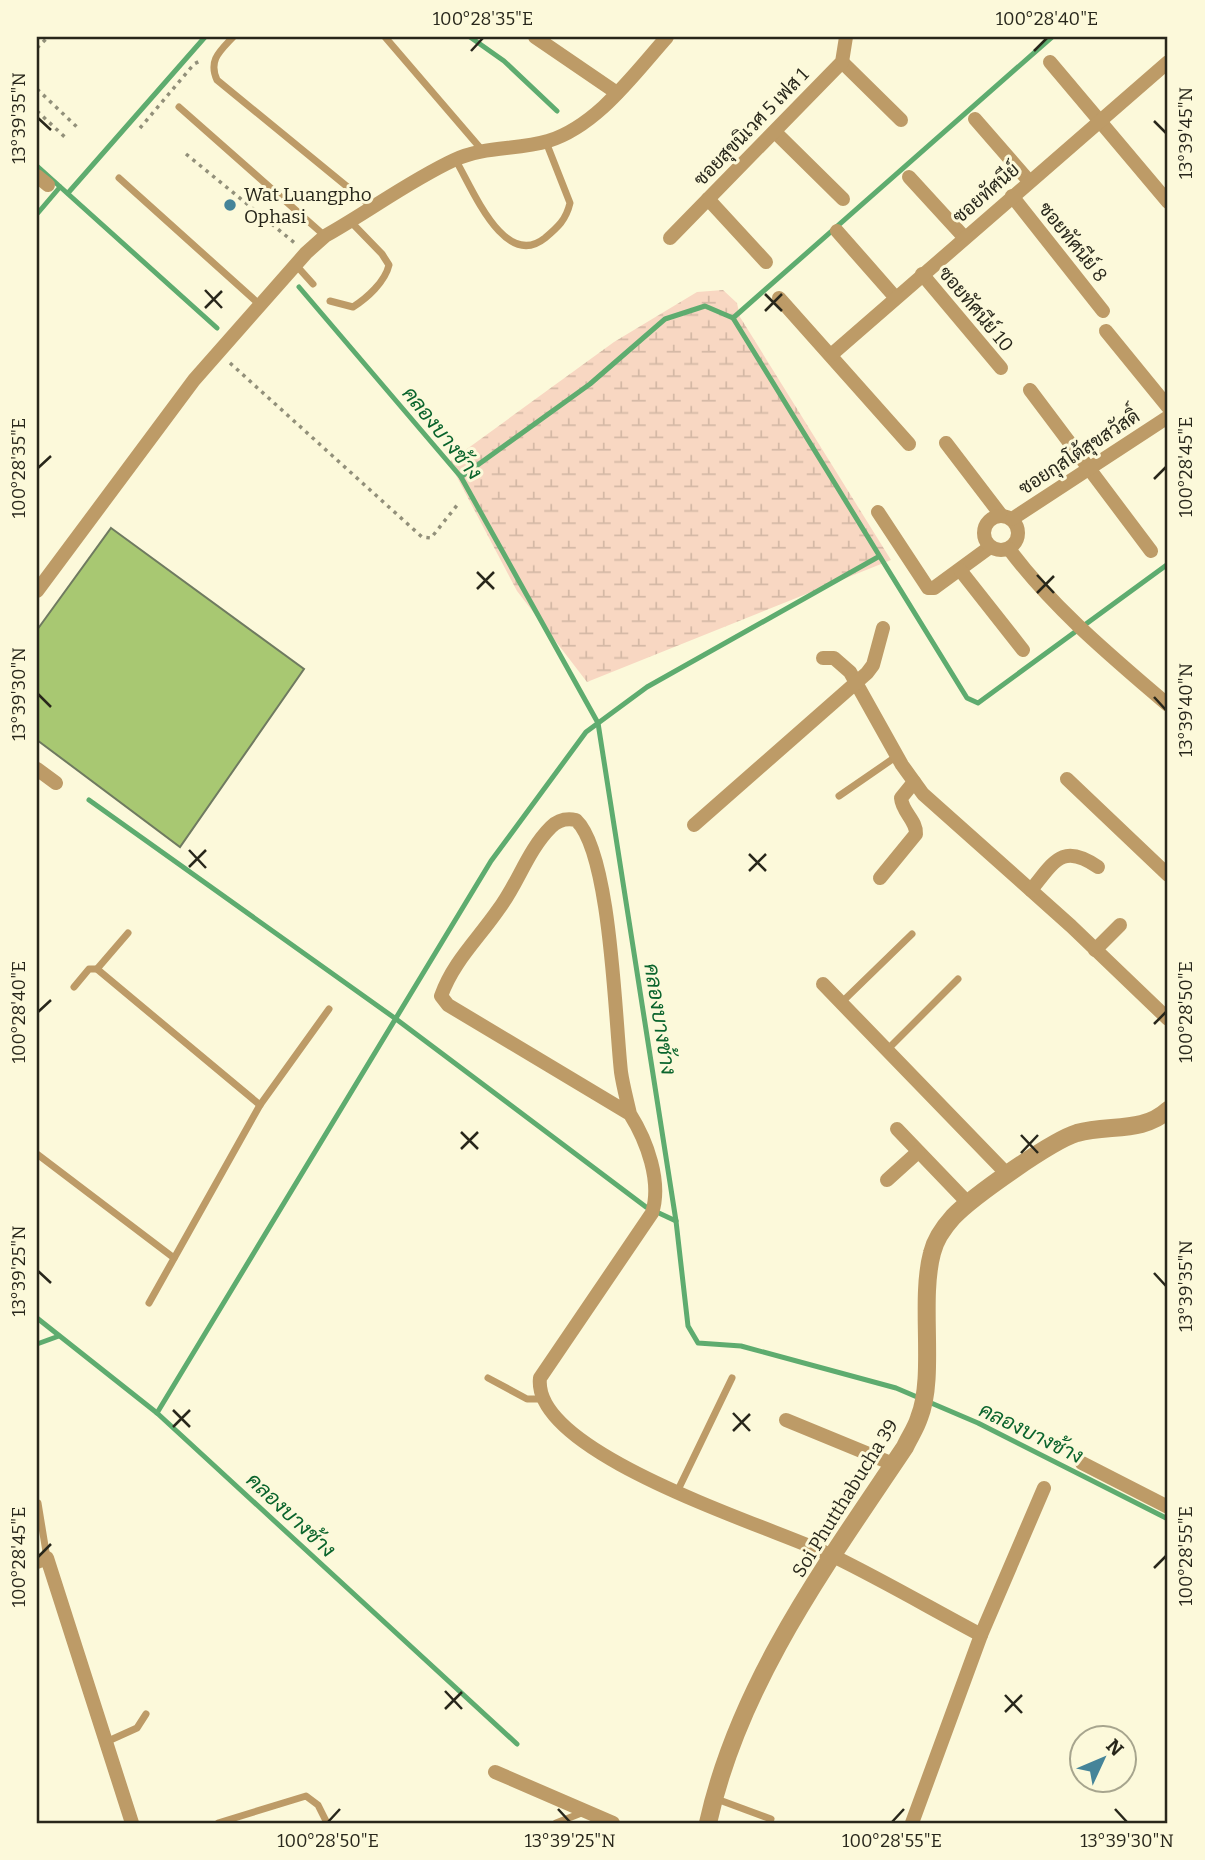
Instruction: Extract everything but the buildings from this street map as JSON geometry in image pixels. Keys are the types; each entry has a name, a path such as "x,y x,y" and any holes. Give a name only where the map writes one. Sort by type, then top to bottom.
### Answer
{"street":[{"path":"535,37 617,93"},
{"path":"37,591 194,380 295,264 325,236 455,159 482,150 546,142 583,123 617,93 667,37"},
{"path":"846,37 842,62 901,120"},
{"name":"ซอยสุขนิเวศ 5 เฟส 1","path":"670,238 842,62"},
{"path":"1050,62 1168,202"},
{"name":"ซอยทัศนีย์","path":"831,355 895,296 1168,62"},
{"path":"975,119 1029,181"},
{"path":"775,132 843,199"},
{"path":"909,177 964,237"},
{"name":"ซอยทัศนีย์ 8","path":"1012,197 1103,311"},
{"path":"708,199 766,262"},
{"path":"837,231 895,296"},
{"name":"ซอยทัศนีย์ 10","path":"922,274 1001,368"},
{"path":"779,298 909,444"},
{"path":"1106,331 1168,407"},
{"path":"1030,390 1151,551"},
{"name":"ซอยกุสโต้สุขสวัสดิ์","path":"990,547 986,541 985,527 988,521 1006,517 1090,471 1168,416"},
{"path":"946,443 1006,517"},
{"path":"878,512 928,588 934,588 990,547 1009,549 1060,609 1168,705"},
{"name":"ซอยกุสโต้สุขสวัสดิ์","path":"1006,517 1019,535 1009,549"},
{"path":"960,570 1023,650"},
{"path":"694,825 856,683 873,665 883,628"},
{"path":"823,658 840,661 923,794 1031,890 1168,1019"},
{"path":"37,769 56,783"},
{"path":"1067,779 1168,875"},
{"path":"880,878 916,834 916,828 902,806 901,799 914,782"},
{"path":"630,1114 448,1005 442,996 453,968 500,909 528,856 552,825 566,818 576,820 588,836 603,898 614,969 622,1074 630,1114 640,1130 656,1185 654,1206 540,1378 542,1399 556,1421 615,1463 677,1492 833,1556 981,1635"},
{"path":"1031,890 1062,856 1070,853 1083,856 1098,867"},
{"path":"1095,950 1120,925"},
{"path":"823,984 1009,1175"},
{"name":"Soi Phutthabucha 39","path":"708,1823 713,1798 745,1706 782,1638 920,1417 925,1385 924,1324 932,1254 941,1231 969,1204 1048,1147 1076,1133 1148,1124 1168,1110"},
{"path":"897,1129 969,1204"},
{"path":"887,1180 918,1152"},
{"path":"786,1420 893,1464"},
{"path":"1082,1463 1168,1507"},
{"path":"912,1823 981,1635 1044,1488"},
{"path":"42,1560 135,1821"},
{"path":"495,1772 613,1823"}],"lane":[{"path":"233,37 214,58 213,70 218,80 374,208"},
{"path":"385,37 482,150"},
{"path":"179,107 325,236"},
{"path":"455,159 497,230 510,243 522,247 536,245 562,224 570,203 546,142"},
{"path":"119,178 259,304"},
{"path":"330,301 353,307 387,274 389,265 382,254 351,222"},
{"path":"295,264 313,284"},
{"path":"839,796 897,756"},
{"path":"97,969 128,933"},
{"path":"841,1003 912,934"},
{"path":"74,986 89,969 97,969 260,1105"},
{"path":"887,1050 958,979"},
{"path":"149,1303 260,1105 329,1009"},
{"path":"37,1154 174,1258"},
{"path":"488,1378 527,1399 542,1399"},
{"path":"677,1492 732,1378"},
{"path":"38,1503 42,1560"},
{"path":"106,1742 137,1728 146,1714"},
{"path":"218,1823 306,1796 318,1805 327,1823"},
{"path":"713,1798 771,1819"},
{"path":"556,1823 586,1812"}],"path":[{"path":"37,48 48,37"},
{"path":"140,128 194,64 214,58"},
{"path":"37,89 78,128"},
{"path":"37,111 68,140"},
{"path":"186,154 306,253"},
{"path":"218,352 422,537 431,538 458,504"}],"green space":[{"path":"723,290 737,303 740,317 891,560 587,682 517,591 449,462 614,342 697,292"}],"waterway":[{"path":"68,193 205,37"},
{"path":"470,37 504,61 557,111"},
{"path":"461,477 590,384 665,319 705,306 733,318 1052,37"},
{"path":"37,166 217,328"},
{"path":"37,214 60,187"},
{"name":"คลองบางช้าง","path":"299,287 461,477 598,723 676,1221 688,1326 698,1343 741,1346 896,1388 978,1423 1168,1519"},
{"path":"733,318 967,698 978,703 1168,564"},
{"path":"157,1413 491,861 586,732 647,687 878,557"},
{"path":"89,800 396,1019 646,1207 676,1221"},
{"name":"คลองบางช้าง","path":"37,1318 157,1413 517,1744"},
{"path":"37,1344 59,1336"}],"place":[{"name":"Wat Luangpho Ophasi","path":"230,205"}]}
